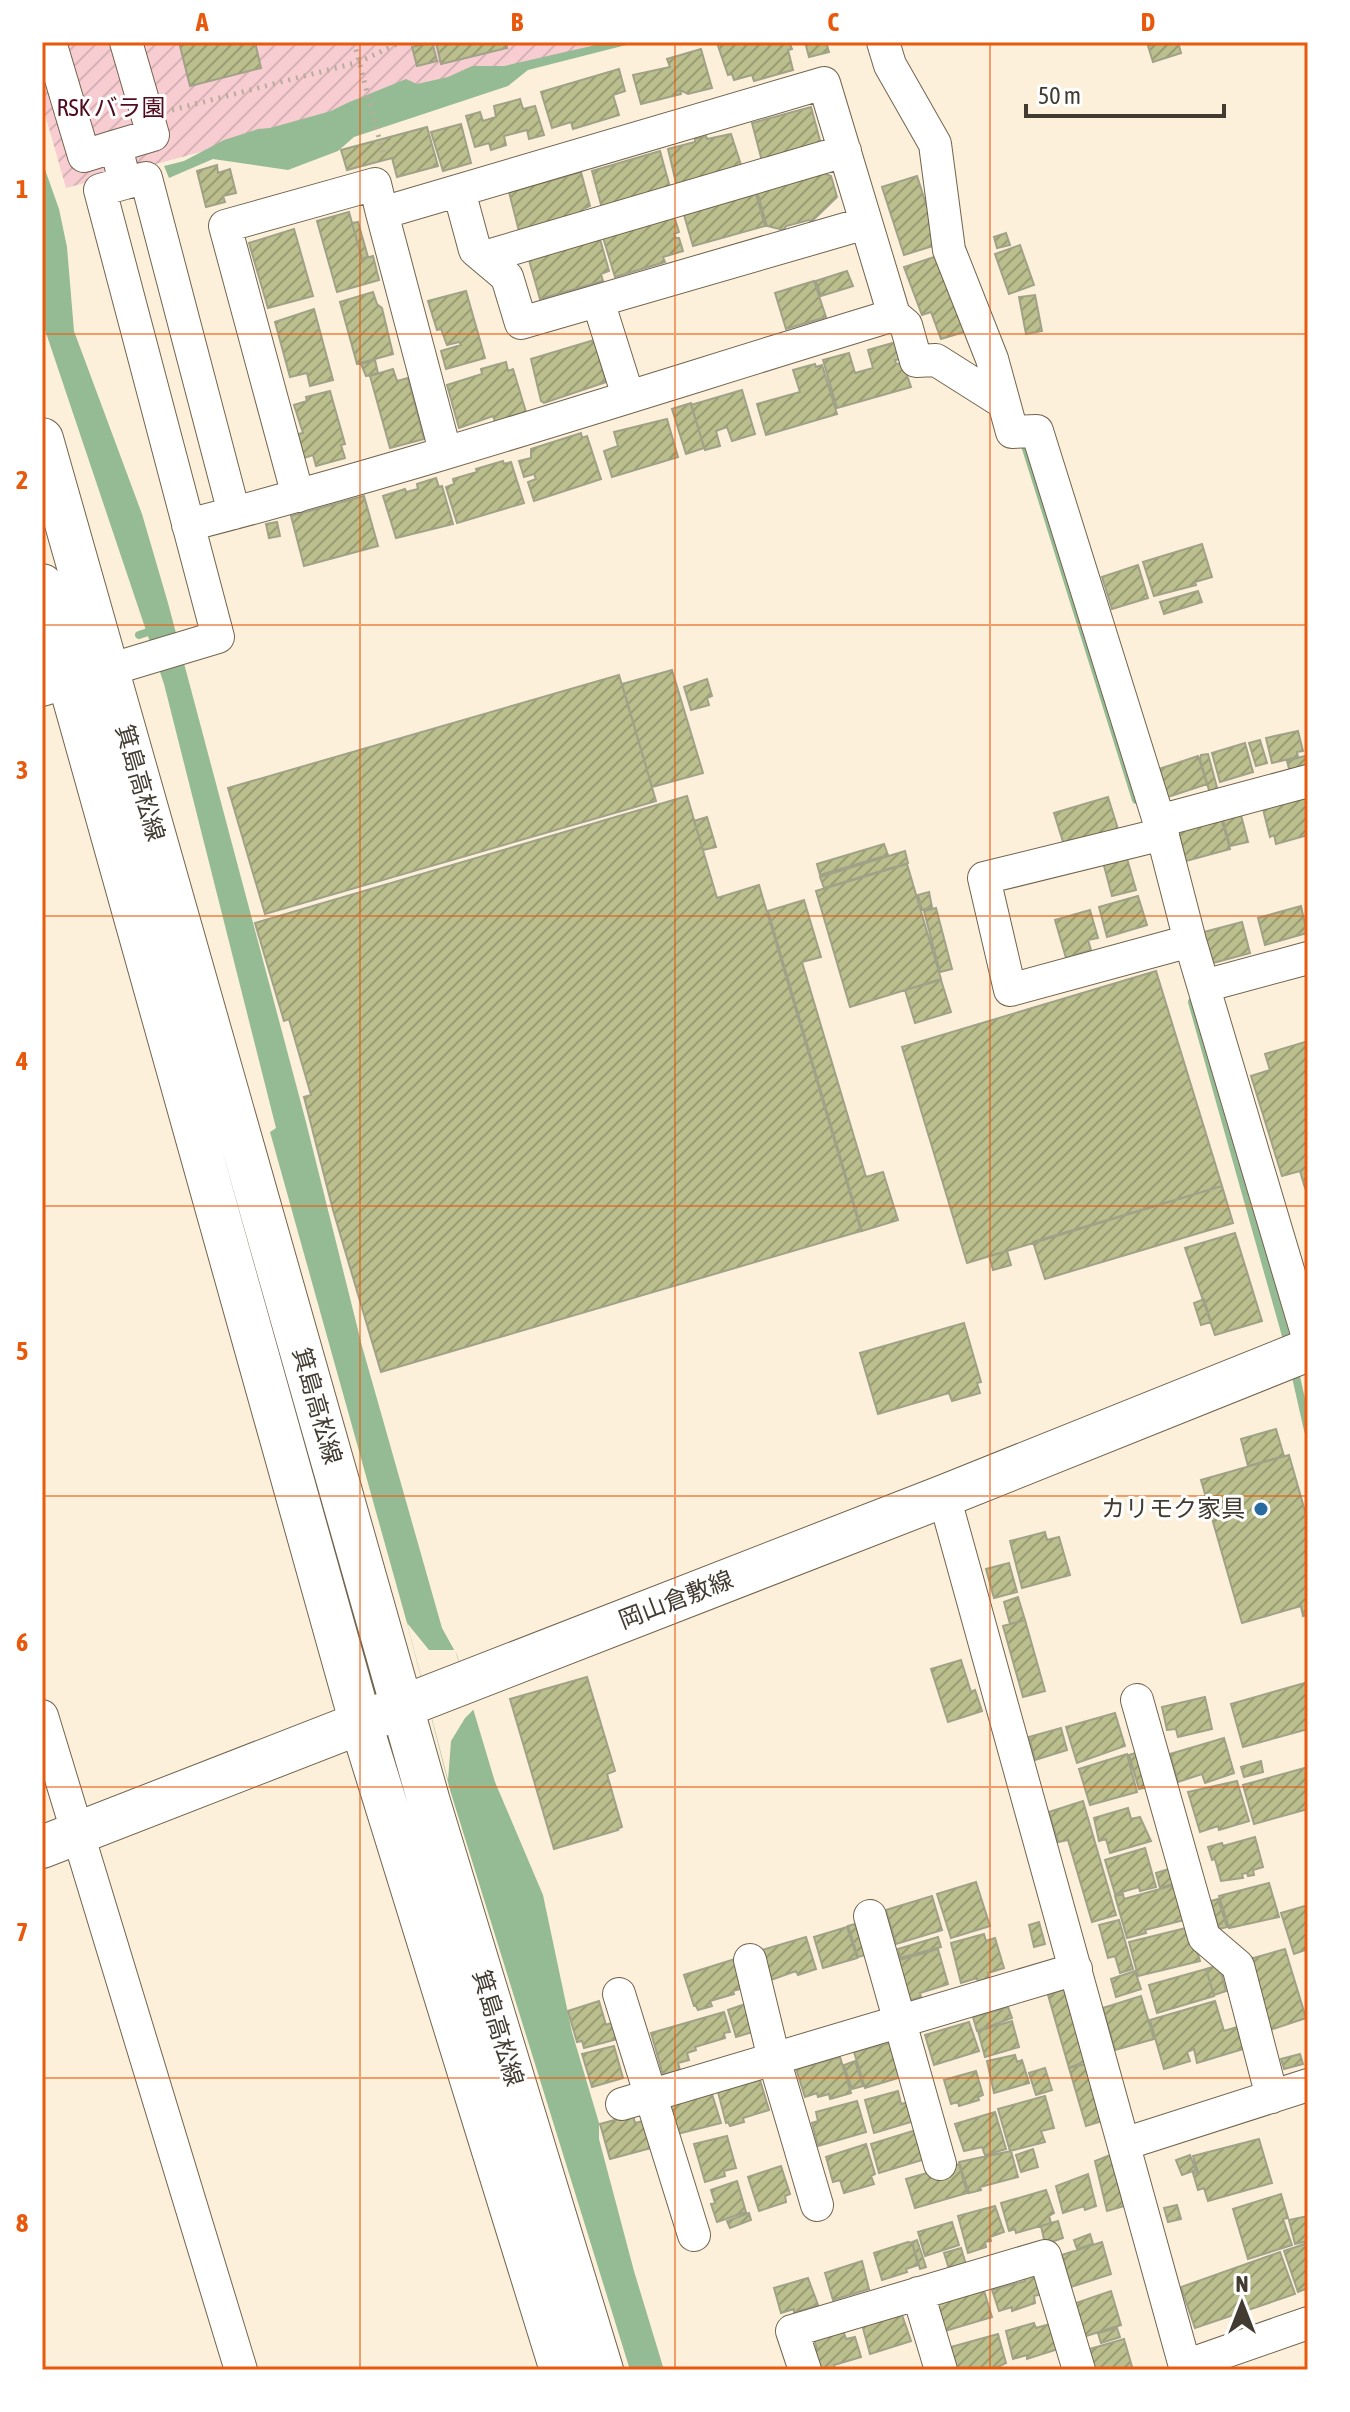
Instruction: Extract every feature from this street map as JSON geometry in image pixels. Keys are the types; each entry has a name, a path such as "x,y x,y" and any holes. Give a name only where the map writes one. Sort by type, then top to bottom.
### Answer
{"main road":[{"name":"箕島高松線","path":"42,439 73,680 361,1724 561,2370"},
{"name":"箕島高松線","path":"42,585 414,1702 429,1802 602,2370"},
{"name":"岡山倉敷線","path":"60,1840 944,1496 1301,1349"}],"street":[{"path":"50,42 84,156 146,178 234,513"},
{"path":"73,680 218,637 100,190 153,135 126,42"},
{"path":"883,42 890,65 935,144 949,250 992,359 1012,432 1037,431 1154,833 1181,943 1204,986 1301,1349"},
{"path":"382,213 824,83 894,315 906,325 916,361 936,360 1004,403"},
{"path":"484,257 845,151"},
{"path":"298,496 225,226 375,184 445,451"},
{"path":"459,191 475,250 507,277 521,323 866,223"},
{"path":"598,301 628,396"},
{"path":"188,525 298,496 894,315"},
{"path":"1181,943 1010,990 984,878 1154,833 1308,781"},
{"path":"1204,986 1308,958"},
{"path":"944,1496 1185,2368 1308,2323"},
{"path":"1137,1700 1204,1937 1238,1966 1272,2097"},
{"path":"42,1716 60,1840 241,2370"},
{"path":"870,1916 940,2164"},
{"path":"750,1960 774,2059 817,2205"},
{"path":"637,2100 1076,1969"},
{"path":"619,1994 637,2100 694,2235"},
{"path":"1124,2144 1308,2085"},
{"path":"805,2370 792,2331 1045,2256 1079,2370"},
{"path":"918,2293 941,2370"}],"path":[{"path":"354,42 378,133"},
{"path":"148,116 359,62 401,42"}],"green space":[{"name":"RSK バラ園","path":"42,42 613,42 66,188 42,104"}],"shaded area":[{"path":"609,42 638,42 528,70 508,86 354,137 338,151 288,170 213,159 169,178 164,166 184,161 224,140 331,111 406,79 417,84 448,77 472,66 504,66"},
{"path":"42,161 59,209 67,247 74,331 142,514 168,603 306,1122 362,1346 442,1628 457,1655 495,1782 543,1895 572,2032 599,2123 599,2139 664,2370 630,2370 450,1790 407,1623 270,1132 276,1128 164,684 42,321"}],"pier":[{"path":"407,1623 429,1650 455,1650 474,1709 451,1741 448,1780"}],"building":[{"path":"179,42 255,42 261,68 190,86"},
{"path":"432,42 437,61 417,66 412,47"},
{"path":"436,42 506,42 507,48 441,64"},
{"path":"789,42 793,70 754,81 752,75 734,80 732,74 728,75 717,43"},
{"path":"805,42 826,42 829,52 809,57"},
{"path":"1178,42 1181,53 1153,62 1148,46"},
{"path":"701,49 712,88 688,94 680,90 681,94 641,104 633,75 670,67 667,59"},
{"path":"619,69 625,91 613,95 619,115 573,129 571,122 552,128 541,92"},
{"path":"520,99 523,109 535,106 544,135 529,139 527,130 504,136 506,145 491,150 489,143 475,147 466,116 480,112 483,121 496,117 494,106"},
{"path":"811,107 822,148 763,165 752,123"},
{"path":"461,124 471,163 443,171 431,132"},
{"path":"427,127 438,166 397,177 392,158 347,170 341,150"},
{"path":"731,134 743,171 677,187 668,149 706,136 707,139"},
{"path":"660,151 671,191 603,212 592,171"},
{"path":"217,165 218,173 230,169 236,193 223,196 225,202 206,207 197,171"},
{"path":"815,170 831,176 837,197 811,222 786,226 784,230 767,226 756,188 801,175 806,180"},
{"path":"581,172 590,206 583,209 586,217 520,235 509,192"},
{"path":"917,176 939,244 904,255 882,187"},
{"path":"756,194 765,226 693,246 684,215"},
{"path":"349,212 362,259 373,256 379,280 337,292 317,221"},
{"path":"674,216 679,232 674,234 679,238 683,251 663,257 665,262 615,277 602,234"},
{"path":"358,222 368,257 362,259 352,223"},
{"path":"294,229 313,296 268,308 249,243"},
{"path":"598,232 609,271 601,274 603,281 540,299 527,253"},
{"path":"1006,233 1010,245 997,248 994,237"},
{"path":"1020,245 1034,285 1009,294 995,254"},
{"path":"940,255 967,331 941,339 931,312 922,315 904,267"},
{"path":"847,271 853,286 821,296 816,281"},
{"path":"814,281 826,317 786,329 775,293"},
{"path":"466,291 485,358 446,369 441,351 461,345 459,342 447,345 441,329 437,330 428,301"},
{"path":"373,292 382,308 393,354 357,364 340,302"},
{"path":"1035,295 1042,331 1026,334 1019,297"},
{"path":"314,309 333,380 310,386 307,373 290,377 275,322"},
{"path":"594,340 606,382 544,403 541,401 531,359"},
{"path":"896,342 901,359 895,360 896,364 903,363 911,387 837,408 823,360 849,353 855,373 873,368 868,350"},
{"path":"375,360 378,373 366,376 361,364"},
{"path":"506,362 508,371 513,369 526,412 495,422 493,416 459,428 447,385 482,374 481,369"},
{"path":"815,364 816,367 822,365 837,414 766,435 757,404 800,392 793,370"},
{"path":"393,369 397,381 408,378 424,439 390,448 370,376"},
{"path":"742,390 755,434 732,441 727,427 716,431 720,446 705,450 691,405"},
{"path":"330,391 345,444 341,445 345,458 316,466 313,455 304,458 298,434 303,433 294,405 307,401 306,397"},
{"path":"691,403 704,448 686,454 672,409"},
{"path":"667,419 678,457 612,477 604,451 618,446 614,432"},
{"path":"581,433 582,438 587,436 601,479 534,501 528,482 536,479 534,474 524,477 519,461 531,458 531,449"},
{"path":"503,461 504,464 511,462 524,503 457,523 446,487 454,484 453,479"},
{"path":"436,478 439,487 442,486 453,524 396,538 383,496 405,489 406,492 418,489 417,484"},
{"path":"364,496 378,546 304,566 291,516"},
{"path":"277,522 280,536 269,538 266,524"},
{"path":"1202,544 1212,577 1195,582 1196,585 1154,596 1143,562"},
{"path":"1138,565 1148,598 1112,609 1102,577"},
{"path":"1198,591 1202,602 1164,614 1160,602"},
{"path":"672,670 703,773 652,787 622,684"},
{"path":"619,675 656,801 265,914 228,788"},
{"path":"707,679 712,696 707,698 709,705 691,710 684,687"},
{"path":"1298,731 1303,751 1297,752 1298,757 1272,763 1266,738"},
{"path":"1260,740 1267,763 1256,766 1249,743"},
{"path":"1245,743 1253,772 1220,782 1212,753"},
{"path":"1208,754 1219,795 1211,797 1200,759 1201,755"},
{"path":"1308,755 1308,771 1291,776 1287,761"},
{"path":"1198,756 1207,784 1168,797 1159,769"},
{"path":"1308,793 1308,835 1276,844 1274,835 1270,837 1262,805"},
{"path":"687,796 717,898 759,885 861,1231 381,1372 333,1210 304,1097 311,1095 289,1019 284,1021 255,923"},
{"path":"1108,797 1118,829 1064,845 1054,813"},
{"path":"1241,815 1248,842 1230,846 1223,820"},
{"path":"707,817 716,847 703,850 694,821"},
{"path":"1221,818 1230,849 1186,861 1178,829"},
{"path":"884,844 888,855 820,875 817,864"},
{"path":"905,851 908,863 824,888 820,877"},
{"path":"1126,855 1136,890 1112,896 1103,862"},
{"path":"907,864 941,979 850,1007 816,891"},
{"path":"929,892 932,907 922,910 918,895"},
{"path":"1138,896 1147,925 1107,937 1099,907"},
{"path":"804,900 821,957 802,962 866,1177 883,1172 898,1220 862,1231 768,911"},
{"path":"1301,906 1307,933 1265,945 1258,918"},
{"path":"936,908 952,969 940,972 924,911"},
{"path":"1090,910 1098,938 1088,940 1091,950 1066,958 1055,920"},
{"path":"1242,922 1250,953 1213,963 1204,932"},
{"path":"1156,971 1222,1186 967,1263 902,1047"},
{"path":"941,980 951,1012 915,1023 905,990"},
{"path":"1308,1041 1308,1187 1305,1188 1300,1171 1282,1176 1251,1076 1270,1070 1265,1054"},
{"path":"1222,1186 1233,1223 1045,1279 1033,1242"},
{"path":"1235,1233 1262,1321 1215,1335 1185,1248"},
{"path":"1007,1251 1011,1265 993,1270 989,1256"},
{"path":"1204,1299 1211,1322 1201,1325 1194,1303"},
{"path":"964,1323 981,1382 977,1383 980,1393 952,1401 949,1393 878,1414 860,1353"},
{"path":"1276,1429 1284,1456 1248,1466 1241,1439"},
{"path":"1289,1455 1308,1522 1308,1614 1303,1616 1301,1606 1242,1623 1201,1480"},
{"path":"1045,1532 1047,1540 1059,1537 1070,1575 1022,1588 1010,1541"},
{"path":"1009,1563 1017,1592 994,1598 986,1569"},
{"path":"1018,1597 1025,1620 1010,1624 1004,1602"},
{"path":"1025,1620 1045,1691 1023,1697 1003,1626"},
{"path":"961,1660 971,1692 975,1690 982,1711 948,1722 931,1669"},
{"path":"587,1677 615,1771 607,1774 622,1827 554,1849 510,1699"},
{"path":"1308,1682 1308,1729 1243,1747 1231,1704"},
{"path":"1205,1697 1212,1729 1178,1737 1176,1729 1167,1730 1162,1707"},
{"path":"1115,1713 1125,1746 1077,1763 1066,1727"},
{"path":"1061,1728 1067,1750 1035,1760 1029,1737"},
{"path":"1224,1738 1234,1773 1205,1783 1202,1774 1178,1782 1170,1754"},
{"path":"1139,1752 1148,1787 1139,1789 1129,1755"},
{"path":"1127,1754 1137,1792 1090,1805 1079,1769"},
{"path":"1261,1761 1263,1772 1244,1777 1241,1767"},
{"path":"1308,1767 1308,1809 1254,1824 1243,1785"},
{"path":"1237,1781 1249,1821 1200,1832 1188,1792"},
{"path":"1083,1801 1116,1915 1092,1922 1068,1840 1058,1842 1049,1812"},
{"path":"1128,1808 1131,1819 1140,1817 1151,1841 1110,1853 1106,1839 1099,1841 1094,1818"},
{"path":"1255,1837 1263,1867 1253,1870 1254,1875 1248,1876 1247,1873 1242,1874 1243,1878 1221,1881 1208,1847"},
{"path":"1145,1848 1156,1887 1140,1891 1139,1887 1115,1894 1105,1860"},
{"path":"1172,1868 1176,1883 1160,1888 1156,1873"},
{"path":"976,1882 990,1926 951,1938 937,1894"},
{"path":"1269,1883 1279,1917 1229,1928 1219,1896"},
{"path":"1178,1884 1188,1919 1127,1938 1115,1896 1123,1894 1124,1899"},
{"path":"932,1896 942,1930 896,1944 886,1910"},
{"path":"1218,1899 1227,1927 1219,1929 1211,1901"},
{"path":"1308,1905 1308,1949 1294,1954 1281,1913"},
{"path":"1119,1920 1133,1969 1120,1973 1115,1956 1108,1958 1099,1925"},
{"path":"1039,1922 1045,1944 1034,1947 1029,1925"},
{"path":"855,1924 865,1955 858,1957 848,1926"},
{"path":"847,1927 857,1958 823,1968 814,1937"},
{"path":"1190,1927 1200,1961 1138,1976 1129,1942"},
{"path":"984,1934 986,1941 995,1938 1004,1968 988,1973 989,1978 978,1982 977,1978 961,1983 951,1943"},
{"path":"806,1937 816,1969 798,1975 796,1971 771,1980 762,1950"},
{"path":"938,1937 941,1947 900,1958 898,1949"},
{"path":"938,1949 948,1984 920,1993 921,1997 910,2000 896,1961"},
{"path":"1285,1949 1306,2018 1270,2030 1250,1959"},
{"path":"735,1959 743,1988 710,2001 712,2006 698,2010 684,1975"},
{"path":"1219,1965 1226,1991 1214,1995 1206,1969"},
{"path":"1206,1969 1214,1996 1157,2013 1149,1985"},
{"path":"1135,1971 1141,1989 1116,1997 1111,1979"},
{"path":"1065,1989 1086,2061 1069,2068 1048,1995"},
{"path":"1141,1996 1154,2039 1115,2050 1103,2008"},
{"path":"599,2001 606,2025 616,2021 621,2038 584,2048 582,2041 577,2042 568,2011"},
{"path":"1215,2001 1224,2031 1237,2027 1243,2049 1197,2063 1194,2049 1187,2052 1190,2061 1164,2069 1150,2020"},
{"path":"748,2003 756,2031 736,2037 728,2010"},
{"path":"1008,2007 1012,2018 977,2031 973,2017"},
{"path":"724,2012 730,2032 724,2033 725,2038 695,2047 696,2050 687,2053 689,2060 678,2063 680,2070 663,2075 651,2033"},
{"path":"1012,2021 1019,2047 985,2057 978,2031"},
{"path":"969,2022 979,2051 934,2065 925,2035"},
{"path":"890,2043 901,2077 865,2088 854,2052"},
{"path":"614,2046 623,2078 592,2087 582,2054"},
{"path":"1300,2054 1303,2064 1284,2069 1281,2059"},
{"path":"1015,2055 1017,2062 1022,2060 1029,2083 994,2093 987,2061"},
{"path":"840,2057 851,2093 830,2099 829,2094 818,2097 817,2093 805,2097 796,2069"},
{"path":"855,2061 863,2086 852,2089 844,2065"},
{"path":"1086,2064 1102,2121 1086,2126 1069,2068"},
{"path":"1045,2068 1052,2090 1036,2095 1029,2073"},
{"path":"976,2071 983,2095 978,2097 979,2100 959,2106 958,2102 951,2104 944,2080"},
{"path":"760,2080 769,2110 743,2118 744,2122 730,2126 726,2123 718,2092"},
{"path":"898,2091 901,2104 909,2102 914,2121 874,2133 865,2100"},
{"path":"712,2094 721,2123 677,2134 669,2106"},
{"path":"1045,2096 1054,2128 1041,2131 1045,2142 1010,2151 998,2109"},
{"path":"857,2101 866,2132 818,2146 812,2123 818,2121 816,2112"},
{"path":"995,2112 1006,2149 985,2155 982,2147 964,2151 955,2124"},
{"path":"633,2115 635,2123 643,2121 651,2148 610,2159 600,2124"},
{"path":"916,2130 925,2159 879,2173 871,2144"},
{"path":"727,2136 736,2168 724,2171 725,2176 705,2182 694,2144"},
{"path":"1259,2139 1272,2183 1208,2201 1204,2188 1198,2190 1193,2173 1198,2172 1193,2156"},
{"path":"866,2144 875,2174 871,2176 874,2184 844,2193 840,2180 833,2182 826,2157"},
{"path":"1033,2149 1038,2167 1021,2172 1016,2155"},
{"path":"1011,2151 1018,2177 969,2193 959,2162"},
{"path":"1110,2155 1124,2206 1107,2211 1095,2161"},
{"path":"1190,2155 1196,2170 1182,2175 1176,2160"},
{"path":"959,2164 967,2193 915,2208 906,2179"},
{"path":"781,2166 790,2194 785,2196 786,2202 759,2211 748,2177"},
{"path":"1088,2174 1096,2206 1085,2210 1084,2206 1063,2213 1056,2186"},
{"path":"737,2181 746,2212 717,2222 711,2204 715,2203 711,2190"},
{"path":"1046,2190 1054,2213 1049,2216 1051,2223 1016,2233 1015,2229 1009,2231 1001,2203"},
{"path":"1281,2194 1288,2218 1283,2219 1292,2245 1248,2259 1233,2209"},
{"path":"1177,2205 1181,2219 1168,2222 1164,2208"},
{"path":"995,2206 1004,2232 990,2237 991,2241 985,2242 986,2247 968,2253 958,2216"},
{"path":"749,2213 751,2220 730,2228 727,2221"},
{"path":"1308,2216 1308,2241 1295,2244 1289,2220"},
{"path":"1058,2221 1063,2238 1045,2244 1041,2226"},
{"path":"952,2222 959,2245 925,2256 918,2232"},
{"path":"1090,2234 1093,2244 1077,2249 1074,2240"},
{"path":"917,2240 926,2267 920,2269 912,2242"},
{"path":"1102,2242 1111,2274 1071,2287 1062,2255"},
{"path":"912,2243 918,2265 882,2280 874,2253"},
{"path":"1308,2243 1308,2288 1298,2292 1284,2251"},
{"path":"961,2248 967,2268 950,2272 944,2253"},
{"path":"1280,2252 1295,2294 1195,2328 1181,2287"},
{"path":"862,2261 869,2289 833,2300 825,2273"},
{"path":"1036,2272 1042,2294 1034,2296 1035,2303 1012,2311 1012,2307 999,2311 992,2290 1025,2281 1023,2276"},
{"path":"808,2278 818,2305 794,2313 794,2309 781,2313 774,2288"},
{"path":"982,2284 992,2317 945,2331 937,2302"},
{"path":"1111,2291 1121,2325 1083,2337 1070,2305"},
{"path":"900,2309 911,2341 870,2354 861,2321"},
{"path":"1034,2323 1036,2328 1050,2324 1058,2349 1027,2359 1027,2355 1013,2359 1006,2331"},
{"path":"842,2327 846,2339 855,2337 861,2357 834,2365 835,2370 817,2370 812,2351 817,2349 813,2336"},
{"path":"1117,2328 1120,2337 1101,2343 1098,2333"},
{"path":"998,2334 1006,2363 992,2370 957,2370 951,2347"},
{"path":"1124,2339 1133,2370 1089,2370 1083,2351"}],"waterway":[{"path":"1023,439 1136,800"},
{"path":"139,635 154,630"},
{"path":"1192,1002 1288,1343"},
{"path":"1294,1368 1308,1430"}],"place":[{"name":"カリモク家具","path":"1261,1509"}]}
